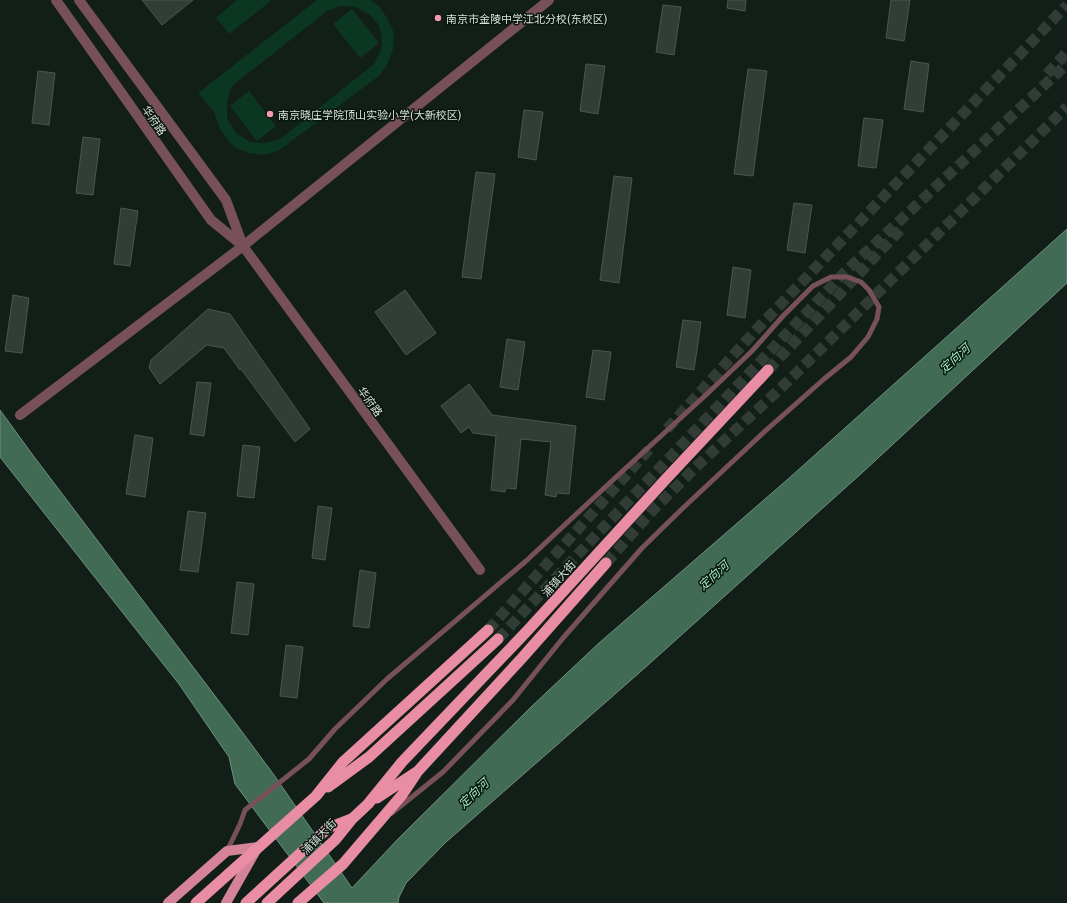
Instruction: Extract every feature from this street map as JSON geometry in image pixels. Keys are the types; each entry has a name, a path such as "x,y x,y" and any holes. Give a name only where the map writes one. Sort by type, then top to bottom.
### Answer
{"highway":[{"name":"浦镇大街","path":"267,903 335,840 352,819 368,804 402,762 528,630 768,370"},
{"name":"浦镇大街","path":"368,804 418,771 522,658 606,563"},
{"path":"316,796 343,762 488,630"},
{"path":"196,903 316,796 369,757 498,639"},
{"path":"302,900 343,864 402,795 418,771"},
{"path":"246,903 328,828 352,819"}],"main road":[{"path":"168,903 227,851 258,847"},
{"path":"226,903 258,847"}],"street":[{"name":"华府路","path":"56,0 211,220 243,246 480,570"},
{"name":"华府路","path":"79,0 226,200 243,246"},
{"path":"20,415 243,246 549,0"}],"lane":[{"path":"227,851 245,810 309,759 335,729 387,679 526,562 615,478 708,394 752,351 783,316 813,286 831,277 847,277 861,282 869,290 879,307 877,319 868,337 850,357 763,433 642,548 563,638 513,700 443,772 373,829"}],"shaded area":[{"path":"237,0 272,0 229,34 216,18"},
{"path":"317,0 370,0 379,6 394,33 393,49 388,63 379,76 278,151 264,155 248,153 234,147 219,127 214,112 198,93","holes":["340,6 356,7 370,15 378,24 382,37 381,50 374,64 280,139 266,143 250,142 236,133 227,118 227,101 232,86 327,11"]},
{"path":"352,9 379,43 360,58 333,24"},
{"path":"249,91 276,126 257,141 230,106"}],"water":[{"name":"定向河","path":"1067,229 1067,283 864,471 639,673 445,843 406,883 399,897 398,903 324,903 235,784 229,757 179,684 0,457 0,410 274,775 352,888 397,840 531,707 599,643 787,480"}],"building":[{"path":"142,0 193,0 162,25"},
{"path":"728,0 746,0 745,11 727,8"},
{"path":"891,0 910,0 904,41 886,38"},
{"path":"663,5 681,7 674,55 656,52"},
{"path":"911,61 929,64 923,112 904,109"},
{"path":"586,64 605,66 598,114 580,111"},
{"path":"748,69 767,71 753,176 734,174"},
{"path":"38,71 55,73 49,125 32,123"},
{"path":"524,110 543,112 536,160 518,157"},
{"path":"864,118 883,120 876,168 858,166"},
{"path":"83,137 100,139 93,195 76,193"},
{"path":"476,172 495,174 481,279 462,277"},
{"path":"614,176 632,178 619,283 600,280"},
{"path":"794,203 812,205 805,253 787,250"},
{"path":"121,208 138,211 130,266 114,264"},
{"path":"733,267 751,270 745,318 727,315"},
{"path":"405,290 436,333 406,355 375,312"},
{"path":"13,295 29,298 22,353 5,351"},
{"path":"208,309 230,314 310,429 295,442 224,348 207,345 160,384 149,368 151,360"},
{"path":"683,320 701,322 694,370 676,367"},
{"path":"507,339 525,342 518,390 500,387"},
{"path":"593,350 611,352 604,400 586,397"},
{"path":"197,382 211,383 204,436 190,434"},
{"path":"469,384 492,415 576,426 569,494 557,493 556,497 545,495 551,442 521,439 516,489 506,488 505,492 491,490 496,436 473,433 469,427 461,433 441,406"},
{"path":"135,435 153,438 145,497 126,494"},
{"path":"243,445 260,447 254,498 237,496"},
{"path":"318,506 332,508 325,560 312,558"},
{"path":"188,511 206,513 198,572 180,570"},
{"path":"360,570 376,573 369,628 353,626"},
{"path":"237,582 254,584 248,635 231,633"},
{"path":"286,645 303,647 297,698 280,696"}],"tunnel":[{"path":"667,429 756,330 1067,5"},
{"path":"1047,74 1067,52"},
{"path":"498,639 845,272 1067,64"},
{"path":"606,563 653,510 699,464 783,386 1067,107"},
{"path":"768,370 902,228"},
{"path":"488,630 653,445"}],"place":[{"name":"南京市金陵中学江北分校(东校区)","path":"438,18"},
{"name":"南京晓庄学院顶山实验小学(大新校区)","path":"270,114"}]}
